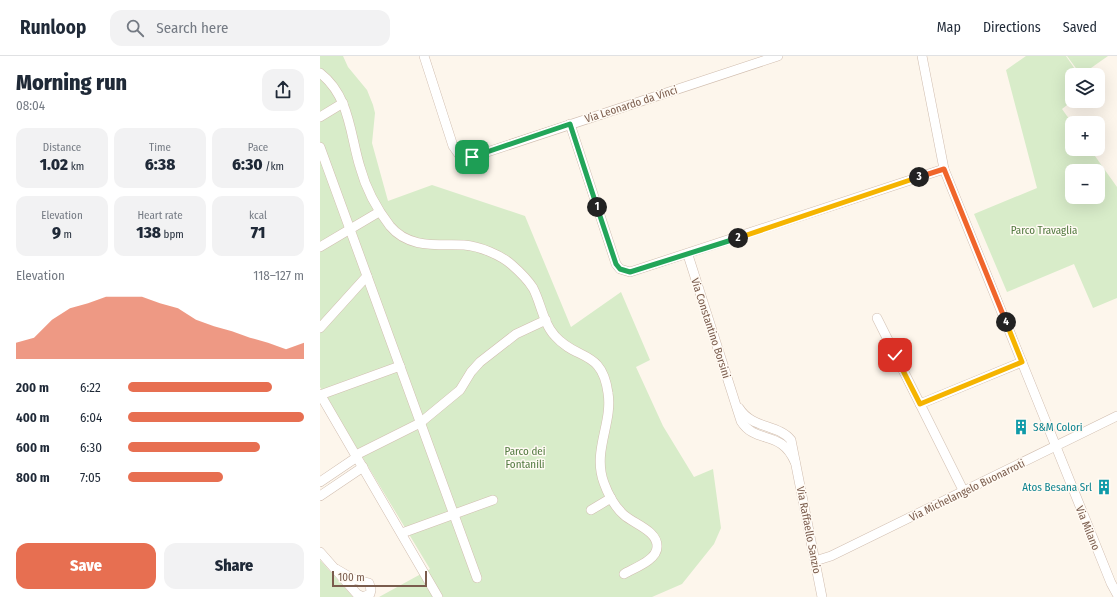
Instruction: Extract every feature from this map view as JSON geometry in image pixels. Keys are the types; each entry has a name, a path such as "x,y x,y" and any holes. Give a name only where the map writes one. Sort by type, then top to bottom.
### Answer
{"street":[{"name":"Via Leonardo da Vinci","path":"424,56 454,146 460,156 472,157 778,56"},
{"name":"Via Milano","path":"922,56 944,169 1111,583 1117,594"},
{"path":"320,73 333,87 343,103 360,168 368,192 392,228 404,238 418,244 466,245 497,256 510,264 523,275 533,288 553,334 563,345 594,360 602,372 608,392 610,406 602,441 601,469 603,482 611,498 622,514 655,537 658,545 657,552 652,557 624,574"},
{"path":"320,117 343,103"},
{"path":"570,124 616,264 620,269 630,272 688,255 944,169"},
{"path":"320,147 477,578"},
{"path":"320,247 380,212"},
{"name":"Via Constantino Borsini","path":"688,255 743,426 757,434 783,444 791,451 795,462"},
{"path":"320,328 367,276"},
{"path":"877,318 964,492"},
{"path":"320,482 357,456 420,423 460,390 471,372 480,362 516,334 546,320"},
{"path":"920,404 1022,362"},
{"path":"400,366 320,395 438,597"},
{"name":"Via Michelangelo Buonarroti","path":"815,561 831,556 1117,416"},
{"name":"Via Raffaello Sanzio","path":"795,462 822,597"},
{"path":"320,496 363,467"},
{"path":"591,510 611,498"},
{"path":"402,533 493,500"},
{"path":"320,552 336,569"},
{"name":"Via Milano","path":"1111,583 1113,597"}],"green space":[{"name":"Parco dei Fontanili","path":"320,56 343,56 348,67 367,90 375,113 372,143 388,201 432,185 525,216 571,327 621,292 650,360 636,367 663,426 694,477 713,469 721,528 714,544 682,584 652,597 379,597 430,569 320,387"},
{"name":"Parco Travaglia","path":"1026,56 1066,56 1074,68 1065,68 1065,107 1062,109 1067,116 1065,116 1065,156 1095,156 1101,164 1065,164 1065,204 1105,204 1105,170 1117,187 1117,298 1093,308 1074,264 1007,292 974,214 1037,188 1006,70"},
{"path":"1067,56 1108,56 1091,68 1076,68"},
{"path":"320,560 353,597 320,597"}],"place":[{"name":"S&M Colori","path":"1021,427"},
{"name":"Atos Besana Srl","path":"1104,487"}],"route":[{"path":"472,157 570,124 616,264 620,269 630,272 688,255 944,169 1022,362 920,404 895,355"}]}
